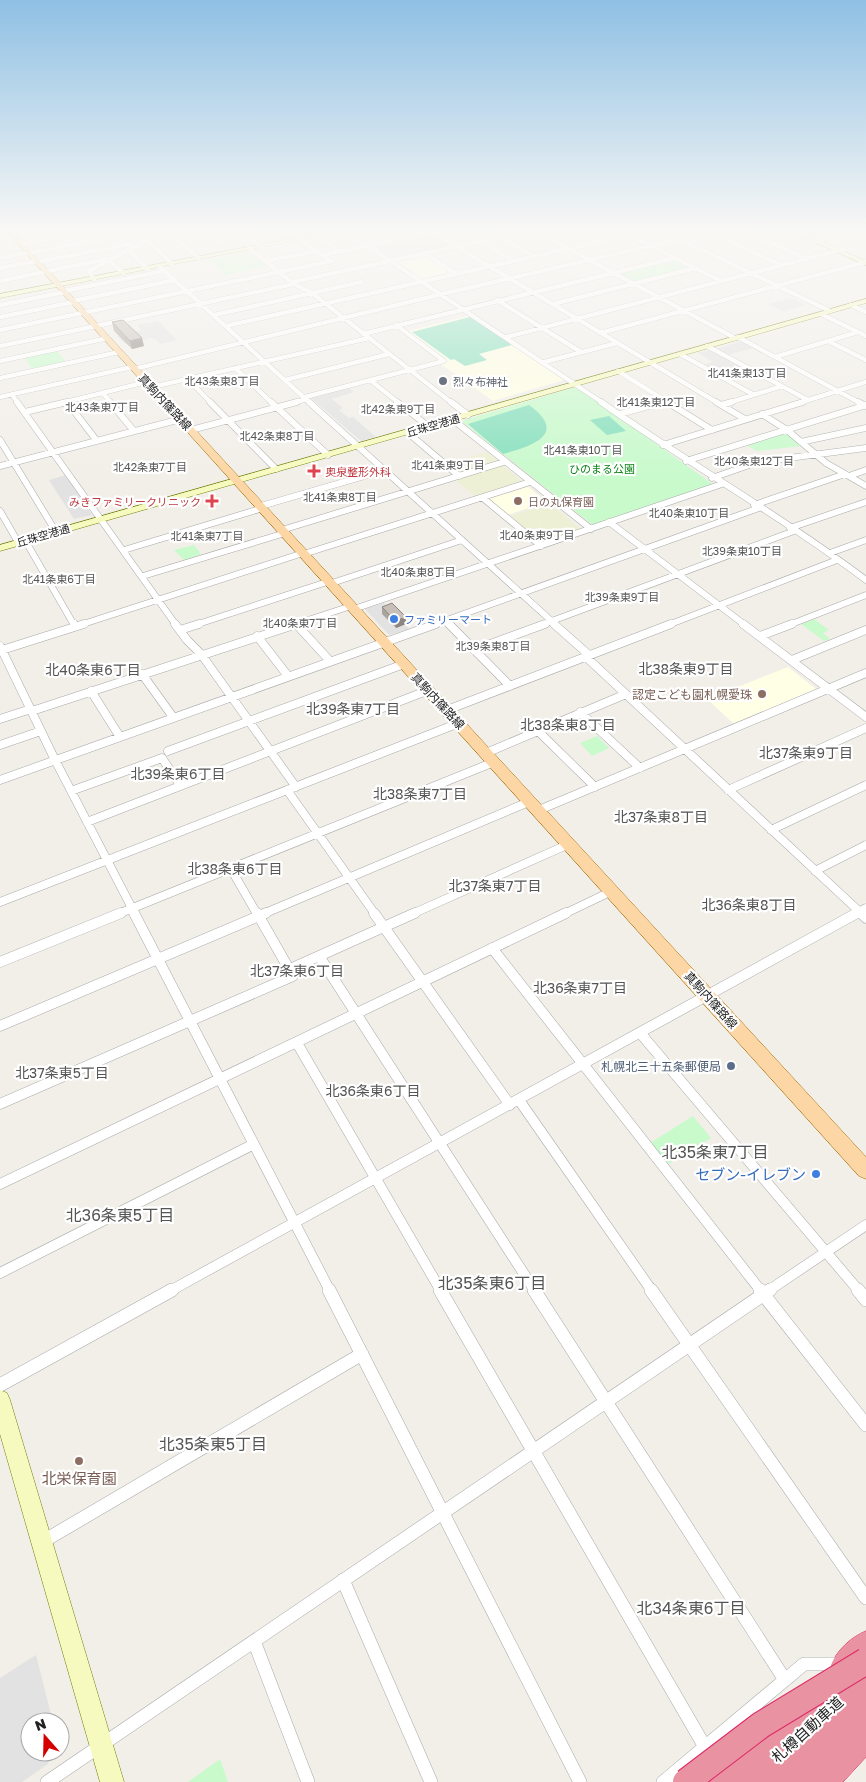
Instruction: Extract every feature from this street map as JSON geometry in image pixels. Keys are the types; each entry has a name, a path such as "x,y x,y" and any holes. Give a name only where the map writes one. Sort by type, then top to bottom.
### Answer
{"highway":[{"path":"686,1782 761,1725 861,1662"},
{"path":"725,1782 861,1662"},
{"name":"札樽自動車道","path":"748,1782 861,1662"},
{"name":"札樽自動車道","path":"785,1782 866,1710"},
{"path":"803,1782 866,1726"},
{"path":"823,1782 866,1735"}],"main road":[{"name":"真駒内篠路線","path":"86,315 866,1170"},
{"name":"丘珠空港通","path":"0,548 817,315"},
{"path":"0,1400 112,1782"}],"street":[{"path":"0,317 6,315"},
{"path":"7,315 26,340"},
{"path":"0,330 74,315"},
{"path":"0,346 148,315"},
{"path":"0,1385 708,996 864,913 815,871 685,750 521,593 214,315"},
{"path":"226,326 275,315"},
{"path":"339,315 468,415"},
{"path":"0,398 355,315"},
{"path":"363,334 435,315"},
{"path":"475,315 576,383 686,461 830,553 866,580"},
{"path":"521,315 581,352"},
{"path":"571,315 745,420"},
{"path":"507,337 587,315"},
{"path":"600,333 668,315"},
{"path":"692,315 866,405"},
{"path":"823,315 866,336"},
{"path":"191,430 444,360 396,325"},
{"path":"775,357 858,332"},
{"path":"0,361 108,338"},
{"path":"25,412 103,392 188,379 369,338"},
{"path":"828,341 866,360"},
{"path":"544,362 617,343"},
{"path":"707,346 808,400"},
{"path":"0,378 119,352"},
{"path":"285,380 389,354"},
{"path":"680,354 754,395"},
{"path":"235,368 328,455"},
{"path":"720,376 748,368"},
{"path":"618,372 712,430"},
{"path":"188,379 276,469"},
{"path":"370,380 428,426"},
{"path":"663,445 866,382"},
{"path":"721,405 782,386"},
{"path":"103,392 134,431"},
{"path":"12,395 180,630 201,654 270,751 317,834 689,1345 866,1598"},
{"path":"620,414 665,401"},
{"path":"67,402 97,441"},
{"path":"686,461 866,405"},
{"path":"762,414 787,430 816,455 866,486"},
{"path":"0,466 181,419"},
{"path":"452,419 591,529"},
{"path":"802,442 866,428"},
{"path":"407,432 459,476"},
{"path":"0,440 56,532"},
{"path":"712,478 758,462 866,448"},
{"path":"142,576 504,462"},
{"path":"124,550 385,470"},
{"path":"0,780 646,549 757,506 866,470"},
{"path":"530,482 75,626 2,653 189,1022 444,1512 580,1782"},
{"path":"0,719 488,564 722,484"},
{"path":"483,498 541,546"},
{"path":"474,650 866,502"},
{"path":"0,511 22,541 75,626"},
{"path":"609,522 866,717"},
{"path":"180,630 462,540"},
{"path":"830,553 866,540"},
{"path":"447,710 718,604 837,560"},
{"path":"760,636 866,595"},
{"path":"445,620 510,686"},
{"path":"296,624 330,661"},
{"path":"792,660 866,630"},
{"path":"257,636 288,676"},
{"path":"168,751 404,664"},
{"path":"0,1026 351,879 535,806 595,787 866,673"},
{"path":"142,674 173,718"},
{"path":"91,690 120,737"},
{"path":"87,822 429,690"},
{"path":"0,962 317,834 490,757 537,730 626,694"},
{"path":"580,712 640,768"},
{"path":"0,902 459,723"},
{"path":"728,790 866,728"},
{"path":"537,730 595,787"},
{"path":"0,745 41,731"},
{"path":"71,791 162,758 180,785"},
{"path":"771,830 866,785"},
{"path":"290,969 570,844"},
{"path":"815,871 866,845"},
{"path":"0,1104 293,976 231,869"},
{"path":"0,1184 612,891"},
{"path":"492,948 866,1425"},
{"path":"319,956 785,1680"},
{"path":"641,1034 866,1300"},
{"path":"297,1043 532,1452 705,1747"},
{"path":"0,1272 254,1144"},
{"path":"47,1782 763,1293 866,1225"},
{"path":"42,1542 362,1354"},
{"path":"343,1580 431,1782"},
{"path":"254,1641 308,1782"},
{"path":"663,1782 804,1664 861,1662"}],"shaded area":[{"path":"468,316 564,380 493,401 439,363 447,360 408,331"},
{"path":"158,321 177,340 160,344 151,338 125,344 117,336 141,330 137,325"},
{"path":"741,341 753,348 728,355 716,349"},
{"path":"710,350 743,368 720,374 703,365 713,362 698,353"},
{"path":"349,388 354,392 332,399 343,408 339,410 349,418 353,417 376,437 361,441 311,398"},
{"path":"487,452 499,461 460,473 448,463"},
{"path":"502,465 522,481 475,496 455,480"},
{"path":"66,475 92,515 74,519 49,480"},
{"name":"日の丸保育園","path":"528,487 547,502 507,515 489,499"},
{"path":"549,503 581,529 542,542 510,516"},
{"path":"384,603 391,610 382,614 395,628 406,625 409,629 389,635 365,609"},
{"name":"認定こども園札幌愛珠","path":"788,667 816,689 734,724 707,699"},
{"path":"36,1655 50,1712 20,1712 20,1762 48,1762 22,1782 0,1782 0,1678"}],"green space":[{"path":"470,317 512,345 479,354 487,360 465,366 454,359 451,360 412,332"},
{"path":"57,351 66,362 32,369 25,358"},
{"name":"ひのまる公園","path":"576,387 714,485 594,526 461,421"},
{"path":"529,405 541,415 546,424 546,431 535,443 514,451 503,454 468,424"},
{"path":"609,416 626,431 607,435 590,420"},
{"path":"785,433 802,446 757,451 746,445"},
{"path":"194,545 201,554 184,560 174,550"},
{"path":"814,619 829,630 823,633 830,639 824,641 801,624"},
{"path":"597,736 609,748 592,756 580,743"},
{"path":"693,1116 711,1138 667,1165 650,1143"},
{"path":"220,1759 228,1782 188,1782"}],"building":[{"path":"123,320 142,338 130,341 112,322"},
{"path":"392,603 406,617 395,621 382,607"}],"place":[{"name":"烈々布神社","path":"443,381"},
{"name":"奥泉整形外科","path":"314,471"},
{"name":"みきファミリークリニック","path":"212,501"},
{"name":"日の丸保育園","path":"518,501"},
{"name":"ファミリーマート","path":"394,619"},
{"name":"認定こども園札幌愛珠","path":"762,694"},
{"name":"札幌北三十五条郵便局","path":"731,1066"},
{"name":"セブン-イレブン","path":"816,1174"},
{"name":"北栄保育園","path":"79,1461"}],"district":[{"name":"北41条東13丁目","path":"747,372"},
{"name":"北43条東8丁目","path":"222,380"},
{"name":"北41条東12丁目","path":"656,401"},
{"name":"北43条東7丁目","path":"102,406"},
{"name":"北42条東9丁目","path":"398,408"},
{"name":"北42条東8丁目","path":"277,435"},
{"name":"北41条東10丁目","path":"583,449"},
{"name":"北40条東12丁目","path":"754,460"},
{"name":"北41条東9丁目","path":"448,464"},
{"name":"北42条東7丁目","path":"150,466"},
{"name":"北41条東8丁目","path":"340,496"},
{"name":"北40条東10丁目","path":"689,512"},
{"name":"北40条東9丁目","path":"537,534"},
{"name":"北41条東7丁目","path":"207,535"},
{"name":"北39条東10丁目","path":"742,550"},
{"name":"北40条東8丁目","path":"418,571"},
{"name":"北41条東6丁目","path":"59,578"},
{"name":"北39条東9丁目","path":"622,596"},
{"name":"北40条東7丁目","path":"300,622"},
{"name":"北39条東8丁目","path":"493,645"},
{"name":"北38条東9丁目","path":"686,668"},
{"name":"北40条東6丁目","path":"93,669"},
{"name":"北39条東7丁目","path":"353,708"},
{"name":"北38条東8丁目","path":"568,724"},
{"name":"北37条東9丁目","path":"806,752"},
{"name":"北39条東6丁目","path":"178,773"},
{"name":"北38条東7丁目","path":"420,793"},
{"name":"北37条東8丁目","path":"661,816"},
{"name":"北38条東6丁目","path":"235,868"},
{"name":"北37条東7丁目","path":"495,885"},
{"name":"北36条東8丁目","path":"749,904"},
{"name":"北37条東6丁目","path":"297,970"},
{"name":"北36条東7丁目","path":"580,987"},
{"name":"北37条東5丁目","path":"62,1072"},
{"name":"北36条東6丁目","path":"373,1090"},
{"name":"北35条東7丁目","path":"715,1152"},
{"name":"北36条東5丁目","path":"120,1215"},
{"name":"北35条東6丁目","path":"492,1283"},
{"name":"北35条東5丁目","path":"213,1444"},
{"name":"北34条東6丁目","path":"691,1608"}]}
